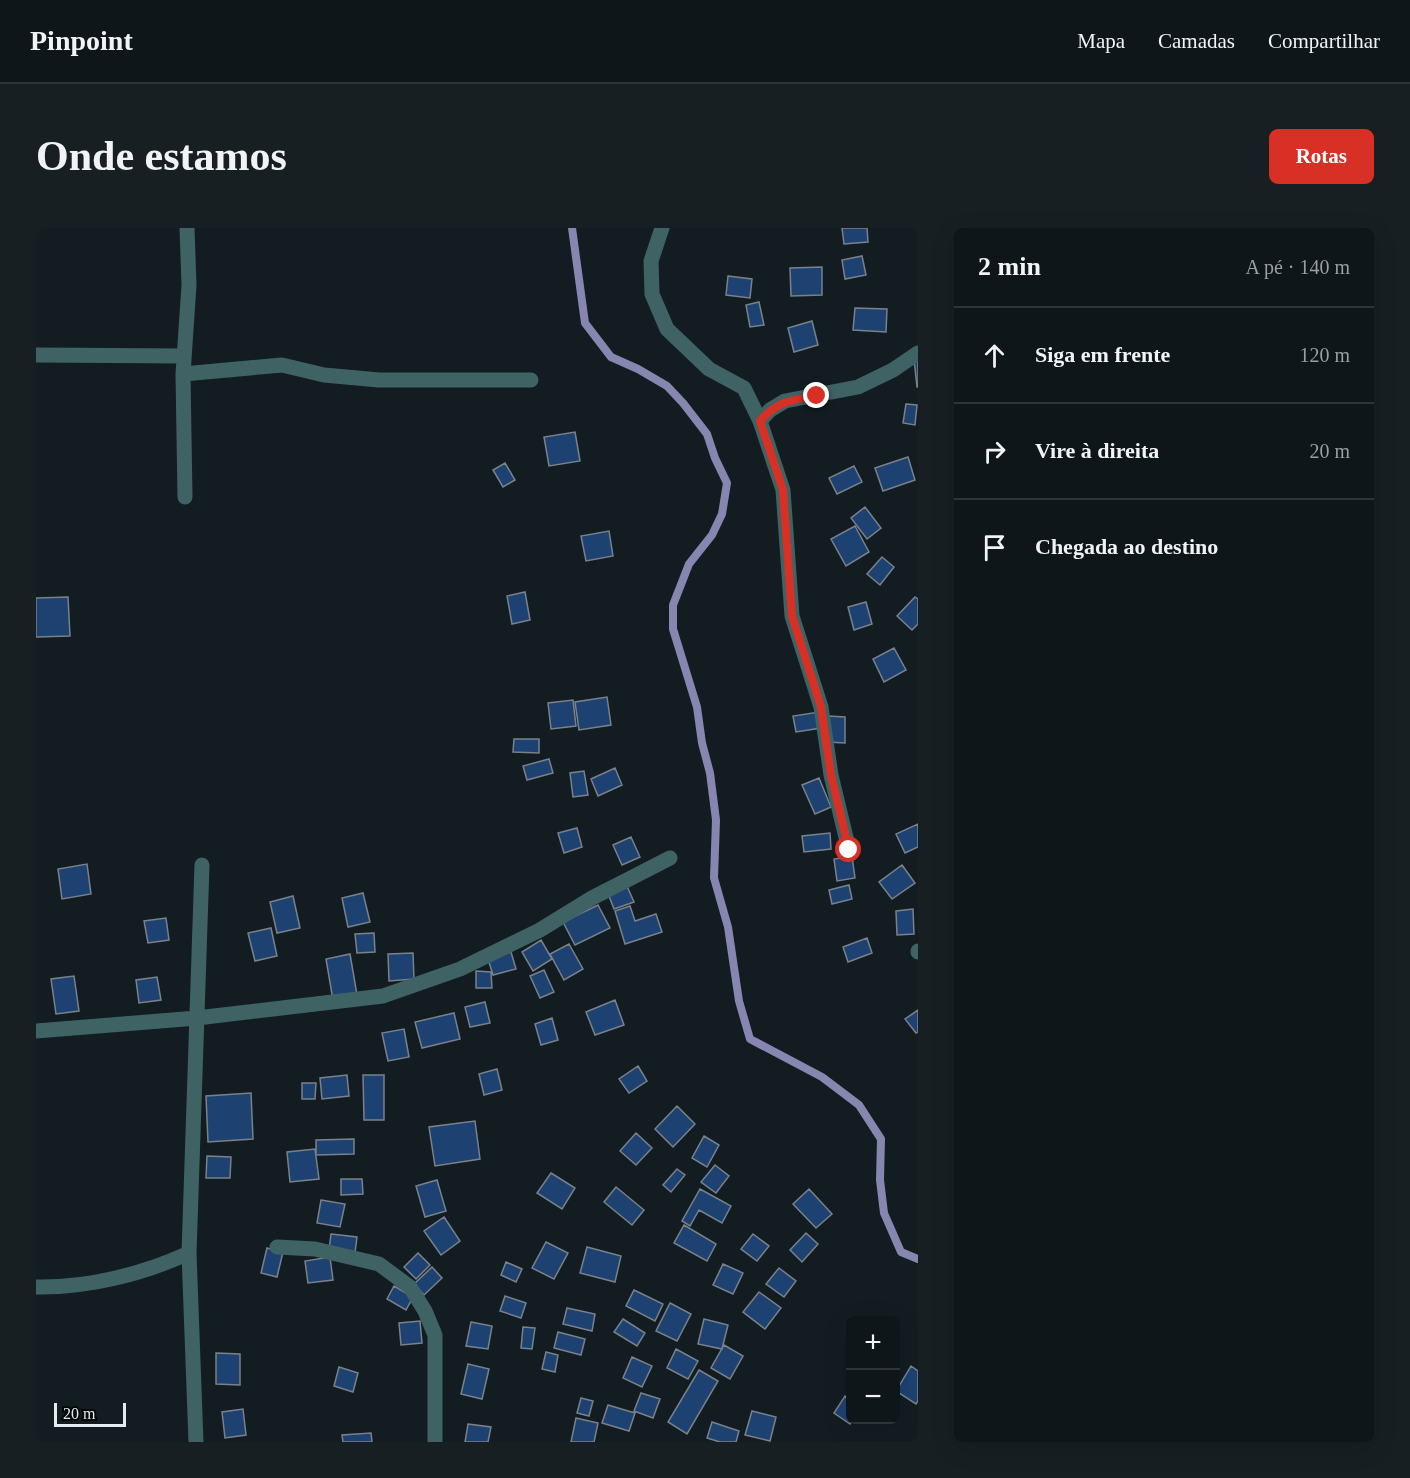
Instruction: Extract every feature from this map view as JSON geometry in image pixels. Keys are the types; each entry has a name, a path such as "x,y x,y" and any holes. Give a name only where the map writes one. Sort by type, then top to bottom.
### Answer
{"street":[{"path":"185,497 183,374 189,285 187,228"},
{"path":"662,228 651,261 652,294 667,329 709,369 744,388 760,421 783,490 792,616 821,707 831,775 849,850"},
{"path":"760,421 770,410 784,402 858,387 893,370 918,353"},
{"path":"36,355 184,356"},
{"path":"183,374 282,365 324,375 379,380 531,380"},
{"path":"36,1031 197,1018 383,996 460,969 510,945 670,858"},
{"path":"196,1442 189,1253 202,865"},
{"path":"277,1246 315,1249 379,1264 410,1287 435,1335 435,1442"},
{"path":"36,1287 60,1287 123,1275 160,1266 189,1253"}],"building":[{"path":"842,228 867,228 868,242 844,244"},
{"path":"862,256 866,275 845,279 842,260"},
{"path":"822,267 822,295 791,296 790,268"},
{"path":"728,276 752,279 750,298 726,295"},
{"path":"759,302 764,325 750,327 746,305"},
{"path":"855,308 887,309 886,332 853,330"},
{"path":"812,321 818,345 794,352 788,328"},
{"path":"914,359 918,359 918,387 917,387"},
{"path":"906,404 917,405 915,425 903,423"},
{"path":"575,432 580,461 549,466 544,437"},
{"path":"908,457 915,480 883,491 875,468"},
{"path":"505,463 515,480 503,487 493,470"},
{"path":"854,466 862,482 837,494 829,478"},
{"path":"865,507 881,528 867,539 851,518"},
{"path":"855,526 869,552 846,566 831,539"},
{"path":"609,531 613,556 586,561 581,536"},
{"path":"882,557 894,567 880,585 867,574"},
{"path":"525,592 530,620 512,624 507,596"},
{"path":"68,597 70,636 36,637 36,598"},
{"path":"915,597 918,599 918,624 912,630 897,616"},
{"path":"866,602 872,624 854,630 848,607"},
{"path":"894,648 906,670 884,682 873,659"},
{"path":"607,697 611,725 579,730 575,702"},
{"path":"573,700 576,726 551,729 548,703"},
{"path":"819,712 821,728 796,732 793,716"},
{"path":"828,716 845,717 845,743 827,742"},
{"path":"514,739 539,739 539,753 513,752"},
{"path":"549,759 553,773 527,780 523,766"},
{"path":"615,768 622,785 598,796 591,779"},
{"path":"584,771 588,795 573,797 570,773"},
{"path":"819,778 831,807 815,814 802,785"},
{"path":"918,824 918,847 905,853 896,834"},
{"path":"577,828 582,847 564,853 558,833"},
{"path":"830,833 831,849 804,852 802,836"},
{"path":"631,837 640,857 622,865 613,845"},
{"path":"852,856 855,878 837,881 834,859"},
{"path":"87,864 91,894 62,899 58,869"},
{"path":"902,865 915,883 892,899 879,882"},
{"path":"626,884 634,902 614,909 607,891"},
{"path":"849,885 852,899 832,904 829,890"},
{"path":"363,893 370,922 348,927 342,898"},
{"path":"293,896 300,928 277,933 270,902"},
{"path":"598,905 610,928 575,945 563,922"},
{"path":"630,906 635,921 656,914 662,932 625,944 615,911"},
{"path":"913,909 914,934 897,935 896,911"},
{"path":"166,918 169,940 148,943 144,921"},
{"path":"271,928 277,956 255,961 248,933"},
{"path":"374,933 375,952 357,953 355,934"},
{"path":"867,938 872,953 848,962 843,947"},
{"path":"541,940 552,959 533,971 522,952"},
{"path":"569,944 583,969 564,980 550,954"},
{"path":"511,952 516,969 493,975 488,959"},
{"path":"413,953 414,979 389,981 388,954"},
{"path":"350,954 357,995 333,1000 326,959"},
{"path":"544,970 554,992 540,998 530,976"},
{"path":"476,971 491,972 492,988 476,988"},
{"path":"74,976 79,1011 56,1014 51,979"},
{"path":"157,977 161,1000 139,1003 136,980"},
{"path":"615,1000 624,1025 595,1035 586,1012"},
{"path":"485,1002 490,1023 470,1027 465,1007"},
{"path":"918,1010 918,1032 916,1033 905,1019"},
{"path":"454,1013 460,1039 422,1048 415,1022"},
{"path":"552,1018 558,1040 541,1045 535,1024"},
{"path":"404,1029 409,1057 388,1061 382,1033"},
{"path":"638,1066 647,1081 629,1093 619,1079"},
{"path":"497,1069 502,1090 484,1095 479,1074"},
{"path":"347,1075 349,1096 322,1099 320,1078"},
{"path":"363,1075 384,1075 384,1120 364,1120"},
{"path":"302,1083 316,1083 315,1099 302,1099"},
{"path":"251,1093 253,1139 208,1142 206,1096"},
{"path":"677,1106 695,1124 673,1147 655,1129"},
{"path":"475,1121 480,1159 435,1166 429,1127"},
{"path":"636,1133 652,1148 636,1165 620,1151"},
{"path":"704,1136 719,1145 707,1167 692,1158"},
{"path":"354,1139 354,1154 316,1155 316,1140"},
{"path":"315,1149 319,1179 290,1182 287,1152"},
{"path":"207,1156 231,1157 230,1178 206,1178"},
{"path":"715,1165 729,1176 716,1193 701,1182"},
{"path":"677,1169 685,1175 671,1192 663,1185"},
{"path":"551,1173 575,1188 562,1209 537,1193"},
{"path":"341,1179 362,1179 363,1194 341,1195"},
{"path":"437,1180 446,1211 425,1217 416,1186"},
{"path":"616,1187 644,1210 632,1225 604,1202"},
{"path":"700,1189 731,1206 722,1223 699,1210 690,1226 682,1221"},
{"path":"809,1189 832,1214 816,1228 793,1204"},
{"path":"321,1200 345,1204 340,1227 317,1223"},
{"path":"444,1217 460,1241 441,1255 424,1231"},
{"path":"684,1225 716,1244 707,1261 674,1243"},
{"path":"806,1233 818,1244 802,1262 790,1250"},
{"path":"331,1234 357,1237 355,1253 329,1250"},
{"path":"753,1234 769,1246 757,1261 741,1249"},
{"path":"546,1242 568,1253 554,1279 532,1268"},
{"path":"587,1247 621,1256 615,1282 580,1273"},
{"path":"267,1248 283,1252 277,1277 261,1273"},
{"path":"418,1253 430,1265 416,1279 404,1267"},
{"path":"330,1257 333,1280 308,1283 305,1261"},
{"path":"506,1262 522,1269 516,1282 501,1275"},
{"path":"723,1264 743,1273 733,1294 713,1285"},
{"path":"432,1267 442,1278 424,1295 414,1284"},
{"path":"779,1268 796,1281 784,1297 766,1284"},
{"path":"394,1286 413,1297 406,1310 387,1299"},
{"path":"634,1290 663,1304 655,1321 626,1306"},
{"path":"759,1292 781,1308 765,1329 743,1312"},
{"path":"505,1296 526,1303 521,1318 500,1311"},
{"path":"670,1303 691,1314 677,1341 656,1331"},
{"path":"567,1308 595,1314 592,1331 563,1324"},
{"path":"623,1319 645,1333 637,1346 614,1332"},
{"path":"704,1319 728,1325 722,1349 698,1344"},
{"path":"420,1321 422,1343 401,1345 399,1323"},
{"path":"471,1322 492,1326 488,1349 466,1346"},
{"path":"523,1327 535,1328 532,1349 521,1348"},
{"path":"558,1332 585,1339 581,1355 554,1348"},
{"path":"724,1345 743,1356 730,1379 711,1368"},
{"path":"676,1349 698,1361 688,1379 667,1368"},
{"path":"546,1352 558,1355 555,1372 542,1369"},
{"path":"216,1353 240,1354 240,1385 216,1384"},
{"path":"632,1357 652,1366 642,1387 623,1378"},
{"path":"468,1364 489,1369 482,1399 461,1394"},
{"path":"911,1366 918,1371 918,1401 916,1404 900,1394 900,1384"},
{"path":"339,1367 358,1373 353,1392 334,1386"},
{"path":"699,1370 718,1381 687,1434 668,1422"},
{"path":"641,1393 660,1399 653,1418 634,1411"},
{"path":"845,1396 846,1421 834,1413"},
{"path":"581,1398 593,1401 589,1416 577,1413"},
{"path":"608,1405 635,1413 629,1431 602,1423"},
{"path":"243,1409 246,1435 225,1438 222,1412"},
{"path":"752,1411 776,1417 770,1441 745,1435"},
{"path":"576,1418 598,1423 594,1442 571,1442"},
{"path":"712,1422 739,1431 736,1442 720,1442 707,1438"},
{"path":"468,1424 491,1427 488,1442 465,1442"},
{"path":"371,1433 372,1442 343,1442 342,1435"}],"waterway":[{"path":"572,228 585,323 611,357 667,386 683,403 707,434 727,483 722,514 712,535 689,564 673,605 673,629 697,707 702,743 710,773 716,820 714,878 728,927 739,1001 750,1039 822,1077 859,1105 881,1139 880,1180 884,1213 901,1252 918,1259"}],"route":[{"path":"817,396 784,402 770,410 760,421 783,490 792,616 821,707 831,775 849,850"}]}
